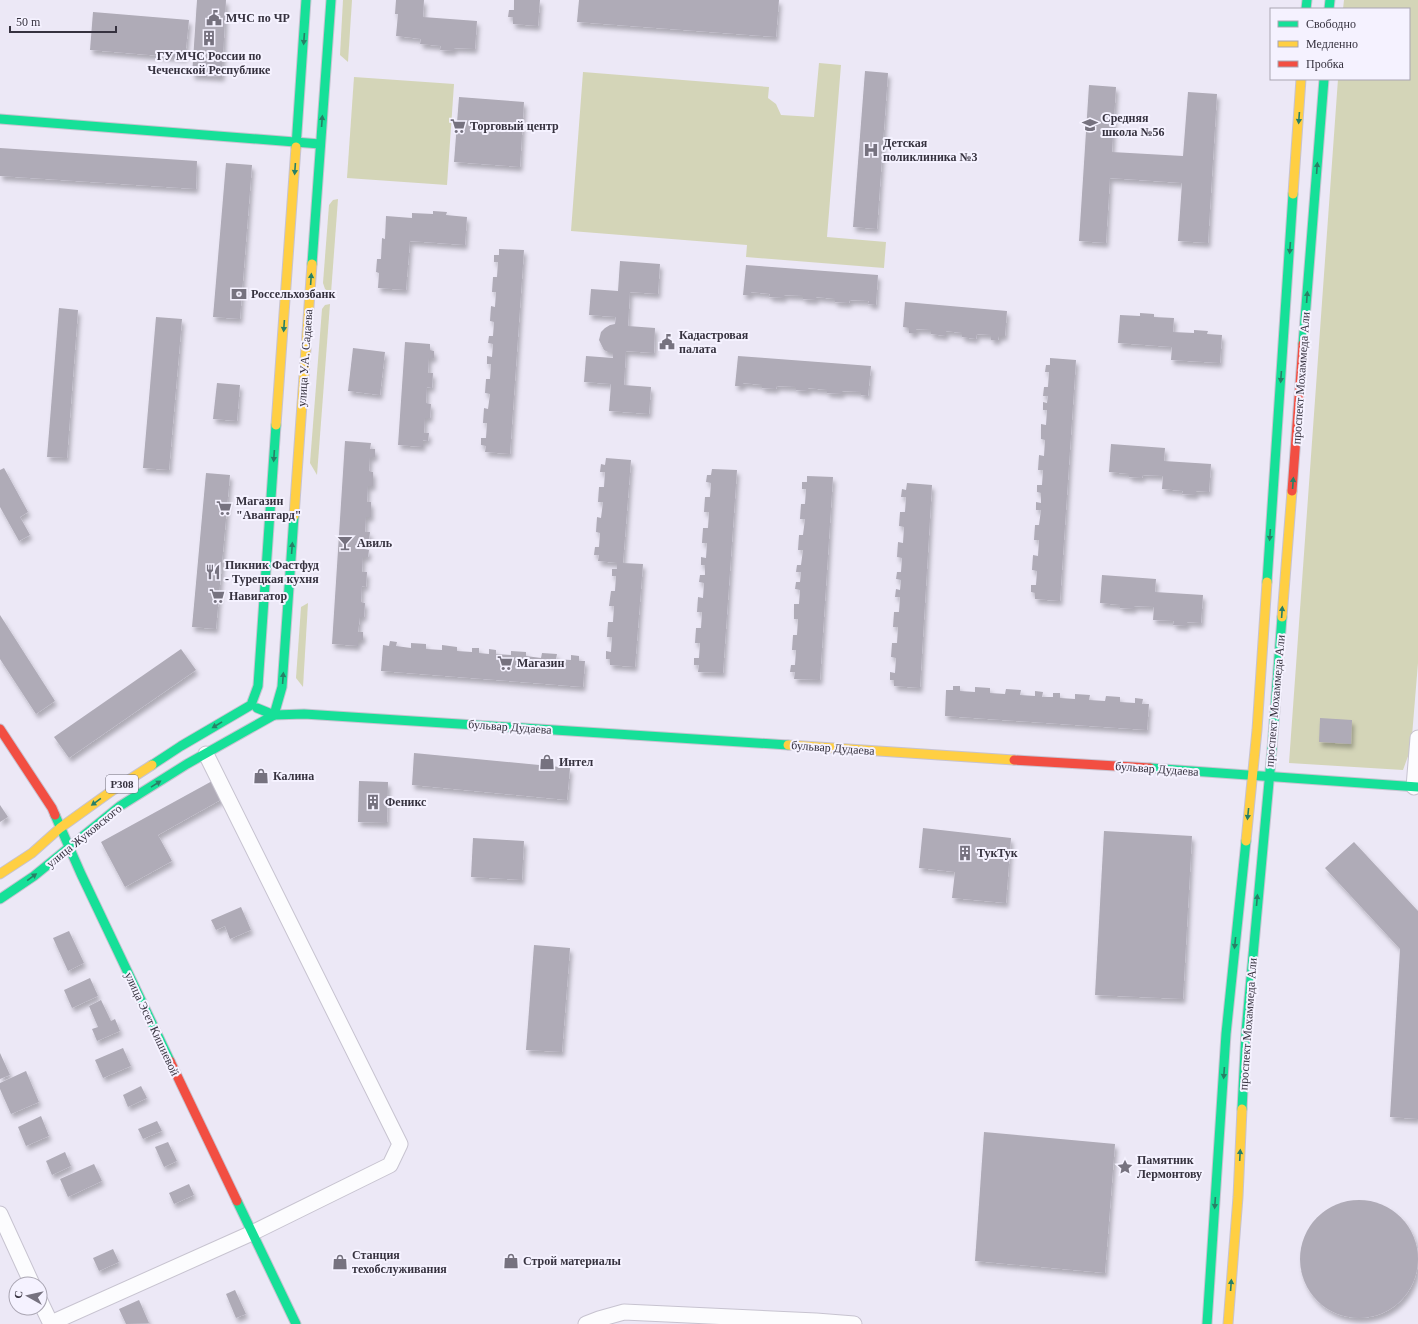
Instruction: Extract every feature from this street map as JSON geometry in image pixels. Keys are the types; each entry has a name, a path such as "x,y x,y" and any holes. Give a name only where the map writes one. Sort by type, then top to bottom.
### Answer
{"main road":[{"name":"улица У.А. Садаева","path":"251,705 258,686 306,0"},
{"name":"улица У.А. Садаева","path":"274,715 282,687 331,0"},
{"name":"проспект Мохаммеда Али","path":"1207,1324 1226,1034 1253,775 1301,80"},
{"name":"проспект Мохаммеда Али","path":"1228,1324 1238,1197 1246,1032 1269,777 1324,80"},
{"path":"0,119 320,144"},
{"name":"бульвар Дудаева","path":"251,705 274,715 304,714 338,716 1253,775 1416,787"},
{"name":"P308","path":"0,874 32,853 60,828 113,790 181,746 251,705"},
{"name":"улица Жуковского","path":"0,899 34,876 120,806 274,715"},
{"name":"улица Эсет Кишиевой","path":"0,729 52,808 69,848 296,1324"}],"street":[{"path":"1416,787 1418,738"},
{"path":"51,1324 252,1233 390,1165 400,1144 206,754"},
{"path":"0,1214 28,1276"},
{"path":"586,1324 624,1312 854,1324"}],"green space":[{"path":"343,0 352,0 348,62 340,55"},
{"path":"1344,0 1418,0 1418,663 1411,748 1403,770 1289,763 1338,80 1410,80 1410,8 1343,8"},
{"path":"819,63 841,65 827,237 886,242 884,268 746,257 747,245 571,231 583,72 769,87 768,98 776,104 781,115 814,117"},
{"path":"354,77 454,84 447,185 347,178"},
{"path":"338,199 331,293 325,289 323,283 329,205 333,200"},
{"path":"330,304 317,475 310,463 322,309 325,305"},
{"path":"308,603 303,687 296,678 301,607"}],"building":[{"name":"ГУ МЧС России по Чеченской Республике","path":"197,0 226,0 222,77 192,75"},
{"path":"396,0 424,0 423,17 477,21 475,49 454,48 454,51 440,50 441,46 420,44 421,39 396,36 398,14 395,14"},
{"path":"514,0 540,0 538,26 513,24 513,17 508,17 509,10 514,10"},
{"path":"579,0 779,0 776,37 577,22"},
{"path":"93,12 189,20 185,58 90,50"},
{"name":"Детская поликлиника №3","path":"865,71 888,73 877,229 853,227"},
{"path":"1089,85 1116,87 1112,152 1183,156 1188,92 1217,94 1208,243 1178,241 1182,183 1110,178 1106,243 1079,241"},
{"path":"459,97 524,102 520,167 454,162"},
{"path":"0,148 197,161 196,189 0,176"},
{"path":"226,163 252,165 240,319 213,317"},
{"path":"433,211 447,212 446,215 467,217 465,245 410,241 406,290 378,288 379,273 376,272 377,259 381,259 382,238 385,239 386,216 412,218 412,213 433,214"},
{"path":"499,249 524,250 510,454 485,452 486,446 481,445 481,438 486,438 487,423 483,423 484,408 488,409 490,394 485,393 486,379 490,379 491,364 487,364 487,356 492,357 493,344 488,343 489,336 493,336 494,322 490,321 491,306 495,307 496,292 492,292 493,277 497,277 498,262 494,262 494,255 499,255"},
{"path":"620,261 660,264 658,294 630,292 628,326 655,328 654,353 626,351 624,385 651,387 649,414 609,411 611,384 584,382 586,356 613,358 613,352 604,350 599,340 601,332 605,328 615,324 616,317 589,315 591,289 618,291"},
{"path":"746,265 878,275 876,305 868,304 869,301 850,300 849,303 835,302 835,299 816,297 816,300 803,299 803,296 784,295 784,298 769,297 770,294 751,292 751,295 743,295"},
{"path":"905,302 1007,311 1005,336 999,336 998,340 991,340 991,335 977,334 976,339 962,337 962,333 946,331 946,336 931,334 931,330 916,329 916,333 909,333 909,328 903,327"},
{"path":"59,308 78,310 67,458 47,457"},
{"path":"1140,313 1154,314 1154,317 1174,318 1173,332 1194,333 1194,330 1208,331 1207,334 1222,335 1220,363 1171,360 1172,347 1118,343 1120,315 1140,316"},
{"path":"156,317 182,319 169,470 143,468"},
{"path":"405,342 430,344 430,350 434,351 434,358 429,358 428,373 433,373 432,388 427,387 426,403 431,404 430,418 425,418 424,433 429,433 428,441 423,440 423,447 398,445"},
{"path":"353,348 385,352 380,395 348,391"},
{"path":"738,356 871,366 868,396 861,395 861,392 842,391 842,394 827,393 827,390 808,388 808,391 796,390 796,387 777,386 776,389 762,388 762,385 743,383 743,386 735,386"},
{"path":"1050,358 1076,360 1060,601 1035,599 1035,593 1031,592 1031,585 1036,585 1037,571 1032,570 1033,555 1038,556 1039,540 1034,540 1035,525 1039,525 1041,510 1036,510 1036,502 1041,503 1041,493 1037,492 1037,485 1042,485 1043,470 1038,470 1039,455 1044,456 1045,440 1041,439 1041,424 1046,425 1047,410 1043,410 1043,402 1047,403 1048,396 1043,396 1044,387 1048,387 1049,372 1045,372 1046,365 1050,365"},
{"path":"217,383 240,385 237,421 213,419"},
{"path":"345,441 371,443 370,449 375,449 375,457 370,457 369,471 373,472 373,486 368,486 367,502 371,502 371,517 366,517 365,532 370,532 369,540 365,539 364,549 369,550 368,557 363,557 362,572 367,572 366,587 362,586 361,602 365,603 364,617 360,617 358,632 363,632 363,640 358,640 358,646 332,644"},
{"path":"1111,444 1165,448 1164,461 1211,464 1209,492 1196,491 1196,495 1182,494 1183,491 1162,489 1163,476 1143,475 1142,478 1129,477 1129,474 1109,472"},
{"path":"606,458 631,460 623,563 643,564 635,667 610,665 610,659 606,659 606,651 611,652 612,637 607,637 608,622 613,622 614,606 609,606 611,591 615,591 616,576 612,576 612,569 617,569 617,563 598,561 599,555 594,555 595,547 599,547 600,533 596,532 597,517 601,518 603,502 598,502 599,487 604,487 605,472 600,472 601,464 605,465"},
{"path":"4,468 28,512 20,517 30,535 19,541 0,507 0,470"},
{"path":"712,469 737,470 723,673 698,672 699,665 694,665 694,658 699,658 700,643 695,643 696,628 701,628 702,612 697,612 698,597 703,598 704,583 699,582 700,575 705,575 705,565 701,565 701,557 706,558 707,543 702,543 703,528 708,528 709,512 704,512 705,497 710,497 711,483 706,482 707,475 711,475"},
{"path":"206,473 230,475 216,629 192,627"},
{"path":"807,476 833,477 820,680 794,679 795,672 790,672 791,665 795,665 796,650 792,650 793,635 797,635 798,619 794,619 794,604 799,604 800,590 795,589 796,582 800,582 801,572 796,572 797,565 801,565 803,550 798,550 799,535 803,535 805,519 800,519 801,504 805,504 806,489 802,489 802,482 807,482"},
{"path":"907,483 932,485 920,688 894,686 894,680 890,680 890,672 895,673 896,658 891,657 892,643 897,643 898,627 893,627 894,612 899,612 900,597 895,597 896,589 900,590 901,580 896,579 897,572 901,572 902,558 897,557 898,542 903,543 904,527 899,526 900,512 905,512 906,497 901,497 902,489 906,490"},
{"path":"1102,575 1156,579 1155,592 1203,595 1201,623 1187,622 1187,626 1173,625 1174,621 1153,620 1154,607 1134,606 1134,609 1120,608 1120,605 1100,603"},
{"path":"0,615 55,701 36,714 0,659"},
{"path":"390,641 397,642 396,646 411,648 411,643 426,644 426,649 442,650 442,645 457,647 457,651 472,652 472,648 479,648 479,653 489,654 489,649 496,650 496,654 511,655 511,651 526,652 526,656 541,658 542,653 557,654 556,659 571,660 571,655 579,656 579,661 585,661 583,687 381,671 383,645 389,646"},
{"path":"181,649 196,670 69,758 54,737"},
{"path":"953,686 960,686 960,691 975,692 975,687 990,688 990,693 1005,694 1006,689 1021,690 1020,695 1035,696 1035,691 1043,692 1042,697 1053,697 1053,693 1060,693 1060,698 1075,699 1075,694 1090,695 1089,700 1105,701 1106,696 1120,697 1120,702 1135,703 1135,698 1143,699 1142,704 1149,704 1147,730 945,716 946,690 953,690"},
{"path":"1320,718 1352,720 1351,744 1319,742"},
{"path":"414,753 570,768 567,800 412,785"},
{"path":"214,780 224,798 158,835 172,861 125,887 101,842"},
{"name":"Феникс","path":"359,781 388,782 387,823 358,822"},
{"path":"0,805 8,817 0,822"},
{"name":"ТукТук","path":"923,828 1011,838 1006,903 952,898 955,872 919,868"},
{"path":"1104,831 1192,836 1183,999 1095,995"},
{"path":"473,838 524,841 522,880 471,877"},
{"path":"1354,842 1418,911 1418,1119 1390,1117 1400,949 1325,868"},
{"path":"241,907 251,930 230,939 225,926 216,930 211,920"},
{"path":"69,931 84,963 68,971 53,938"},
{"path":"534,945 570,948 562,1052 526,1050"},
{"path":"90,978 98,996 72,1008 64,990"},
{"path":"101,1000 111,1021 115,1019 120,1031 97,1041 92,1029 98,1027 89,1006"},
{"path":"123,1048 131,1066 103,1078 95,1060"},
{"path":"0,1053 10,1075 0,1079"},
{"path":"26,1071 39,1102 11,1114 0,1089 0,1083"},
{"path":"141,1086 147,1098 128,1107 123,1095"},
{"path":"41,1116 49,1136 26,1146 18,1127"},
{"path":"157,1121 162,1131 143,1139 138,1129"},
{"path":"984,1132 1115,1144 1105,1273 975,1261"},
{"path":"168,1142 177,1161 164,1167 155,1147"},
{"path":"65,1152 71,1166 52,1175 46,1161"},
{"path":"94,1164 102,1181 68,1197 60,1179"},
{"path":"189,1184 194,1195 174,1204 169,1193"},
{"path":"1359,1200 1382,1204 1401,1217 1414,1236 1418,1259 1414,1282 1401,1301 1382,1314 1359,1318 1336,1314 1317,1301 1304,1282 1300,1259 1304,1236 1317,1217 1336,1204"},
{"path":"113,1249 119,1262 99,1271 93,1258"},
{"path":"235,1290 246,1314 236,1318 226,1294"},
{"path":"139,1300 149,1323 126,1324 119,1309"}],"traffic: fast":[{"path":"296,147 306,0"},
{"path":"312,264 331,0"},
{"path":"1306,8 1307,0"},
{"path":"1329,8 1330,0"},
{"path":"1303,344 1324,80"},
{"path":"0,119 320,144"},
{"path":"1267,582 1293,194"},
{"path":"152,765 181,746 251,705 258,686 276,425"},
{"path":"0,899 34,876 120,806 187,764 274,715 282,687 294,516"},
{"path":"1242,1109 1246,1032 1272,749 1282,617"},
{"path":"257,708 274,715 304,714 788,745"},
{"path":"1150,768 1418,787"},
{"path":"55,815 81,874 170,1061"},
{"path":"1207,1324 1226,1034 1246,841"},
{"path":"237,1201 296,1324"}],"traffic: slow":[{"path":"1293,194 1301,80"},
{"path":"276,425 296,147"},
{"path":"294,516 312,264"},
{"path":"1282,617 1292,491"},
{"path":"1246,841 1257,730 1267,582"},
{"path":"788,745 1014,760"},
{"path":"0,874 32,853 60,828 113,790 152,765"},
{"path":"1228,1324 1238,1197 1242,1109"}],"traffic: jam":[{"path":"1292,491 1303,344"},
{"path":"0,729 52,808 55,815"},
{"path":"1014,760 1150,768"},
{"path":"170,1061 237,1201"}],"place":[{"name":"МЧС по ЧР","path":"214,18"},
{"name":"ГУ МЧС России по Чеченской Республике","path":"209,38"},
{"name":"Средняя школа №56","path":"1090,125"},
{"name":"Торговый центр","path":"458,126"},
{"name":"Детская поликлиника №3","path":"871,150"},
{"name":"Россельхозбанк","path":"239,294"},
{"name":"Кадастровая палата","path":"667,342"},
{"name":"Магазин \"Авангард\"","path":"224,508"},
{"name":"Авиль","path":"345,543"},
{"name":"Пикник Фастфуд - Турецкая кухня","path":"213,572"},
{"name":"Навигатор","path":"217,596"},
{"name":"Магазин","path":"505,663"},
{"name":"Интел","path":"547,762"},
{"name":"Калина","path":"261,776"},
{"name":"Феникс","path":"373,802"},
{"name":"ТукТук","path":"965,853"},
{"name":"Памятник Лермонтову","path":"1125,1167"},
{"name":"Строй материалы","path":"511,1261"},
{"name":"Станция техобслуживания","path":"340,1262"}]}
